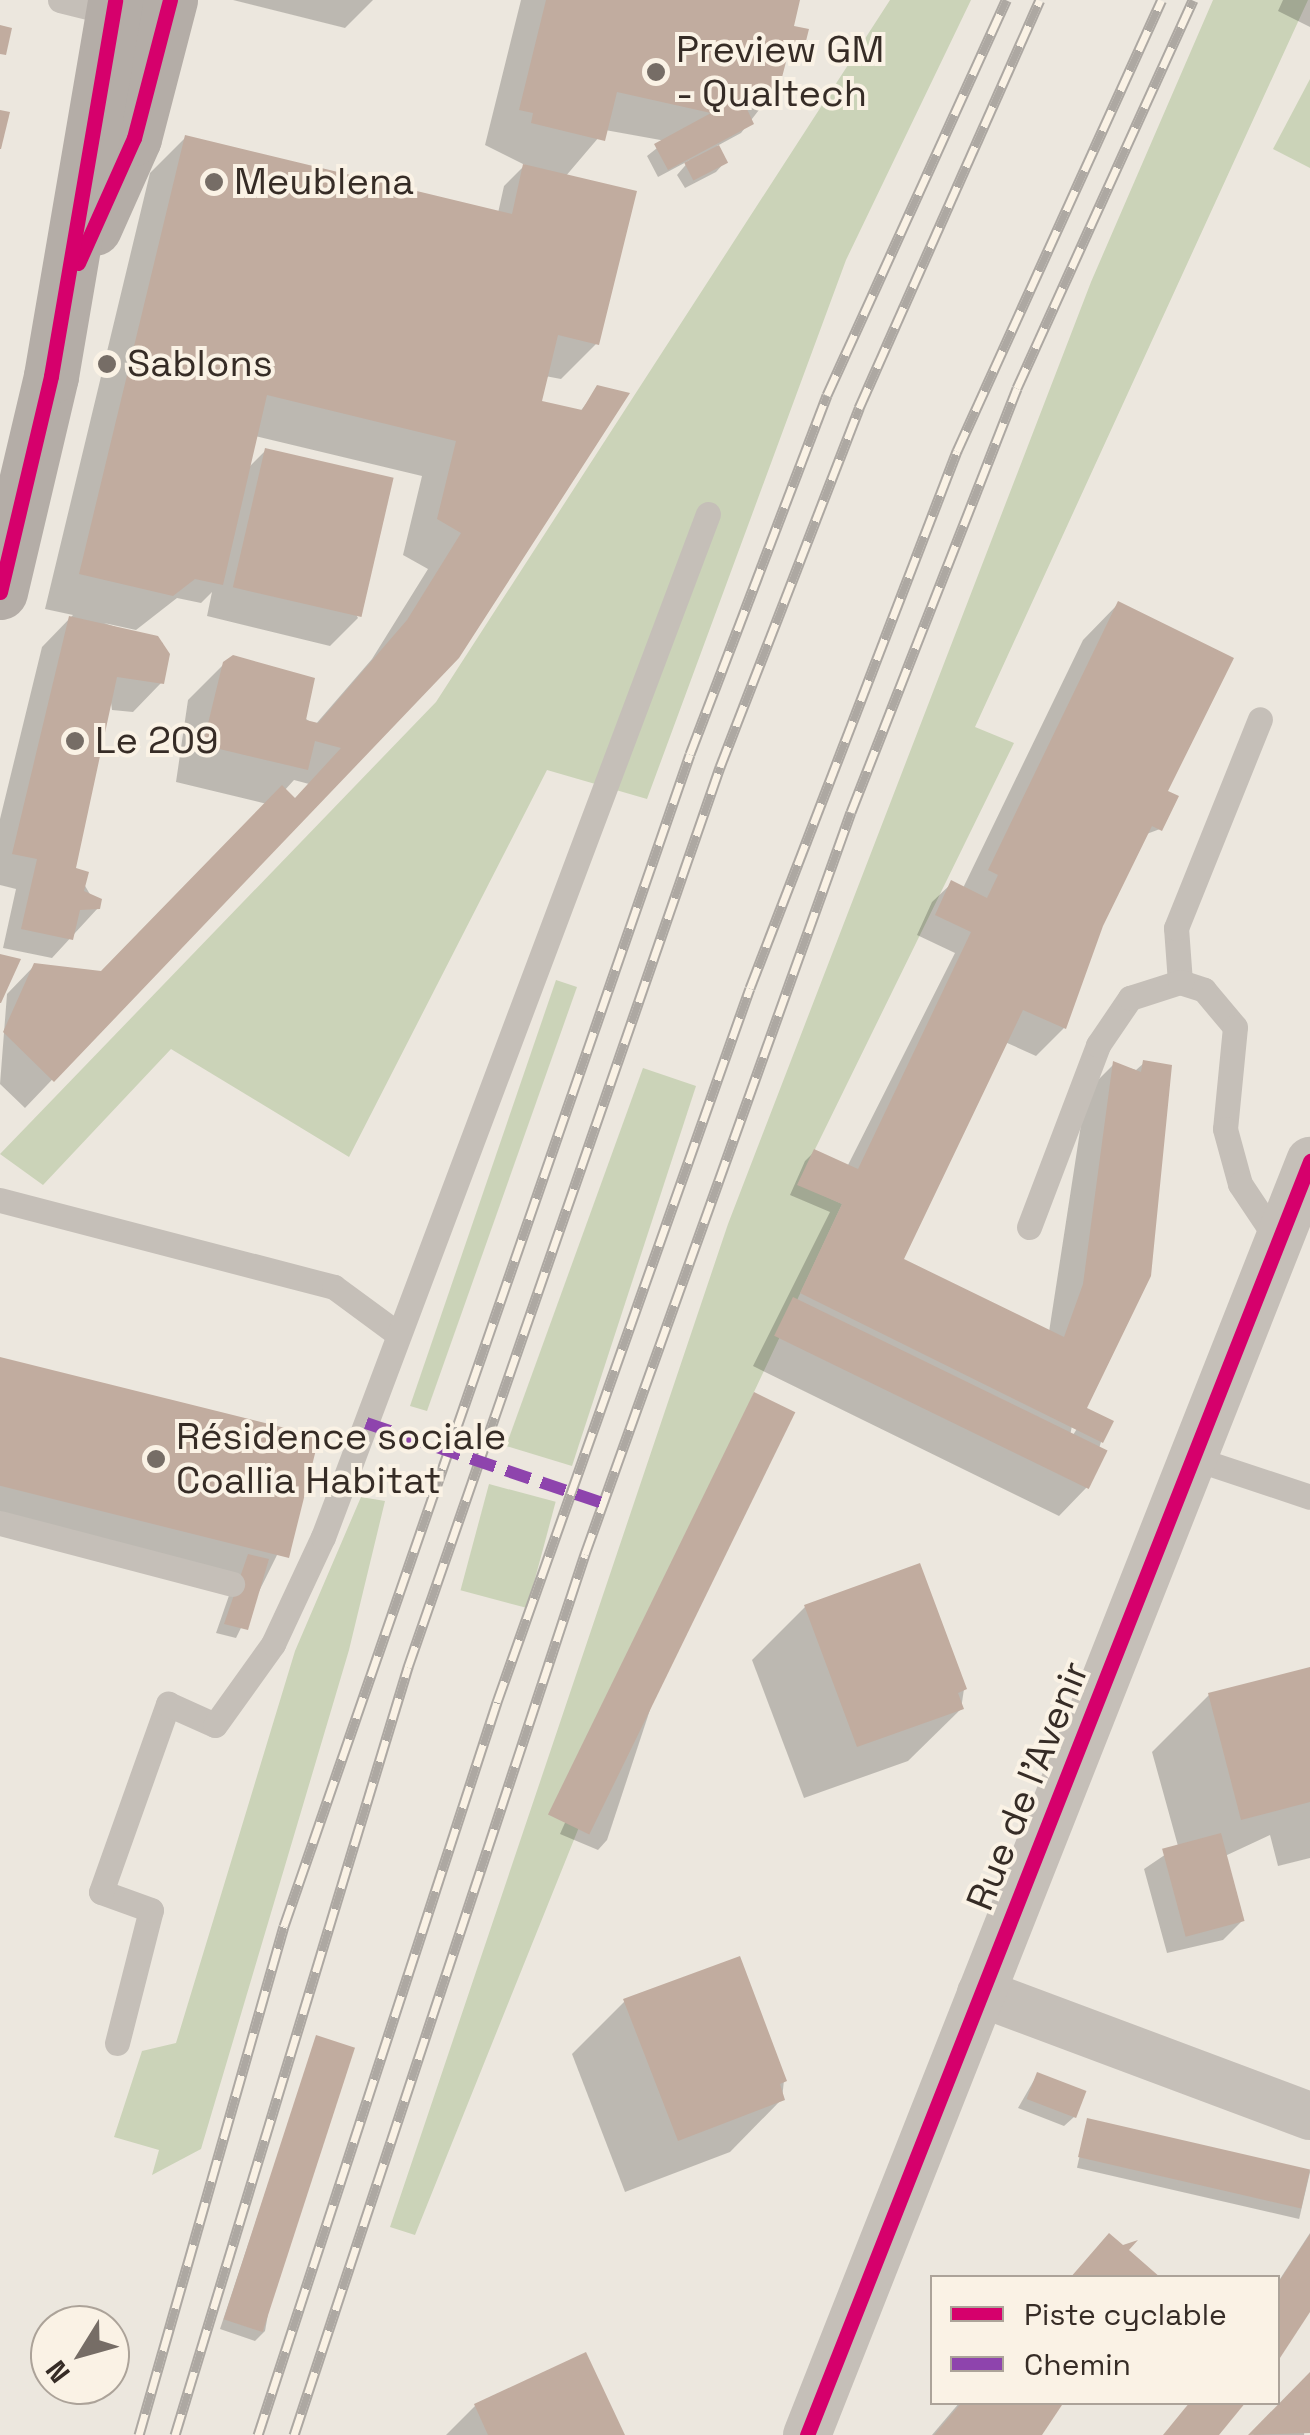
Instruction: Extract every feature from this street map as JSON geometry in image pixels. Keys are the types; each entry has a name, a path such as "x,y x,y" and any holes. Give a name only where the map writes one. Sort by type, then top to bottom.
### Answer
{"main road":[{"path":"66,290 134,138 170,0"},
{"path":"0,592 12,489 66,290 114,6"}],"street":[{"name":"Rue de l'Avenir","path":"808,2435 1310,1161"},
{"path":"981,1993 1306,2110"}],"lane":[{"path":"60,0 114,6"},
{"path":"118,2043 151,1910 101,1892 168,1704 216,1725 274,1644 329,1521 394,1331 616,778 708,514"},
{"path":"1180,982 1176,928 1260,719"},
{"path":"1029,1228 1098,1045 1130,998 1180,982 1204,990 1235,1027 1226,1128 1240,1184 1278,1241"},
{"path":"0,1200 334,1287 394,1331"},
{"path":"1192,1458 1310,1497"},
{"path":"0,1523 232,1584"}],"green space":[{"path":"890,0 971,0 846,260 647,799 547,770 349,1157 171,1049 43,1185 0,1154 436,702"},
{"path":"1213,0 1308,0 975,727 1014,743 798,1184 842,1204 754,1392 415,2235 390,2227 728,1224 1091,282"},
{"path":"1310,79 1310,168 1273,149"},
{"path":"556,980 577,987 427,1411 410,1406"},
{"path":"643,1068 696,1086 572,1466 506,1446"},
{"path":"489,1484 556,1502 527,1608 461,1590"},
{"path":"361,1497 385,1501 349,1650 201,2149 152,2175 159,2150 114,2137 142,2051 176,2043 295,1651"}],"building":[{"name":"Preview GM - Qualtech","path":"546,0 800,0 794,26 809,29 802,57 788,54 779,89 746,107 754,124 668,170 654,144 711,113 617,92 605,141 531,123 533,113 519,110"},
{"path":"0,25 12,28 6,55 0,54"},
{"path":"0,110 10,112 1,149 0,149"},
{"path":"185,135 512,214 523,164 637,191 599,345 558,335 542,401 582,410 597,385 630,393 459,658 54,1082 3,1032 34,963 101,971 282,785 295,798 341,748 315,741 308,770 211,747 205,736 223,662 233,655 315,678 306,720 318,723 407,620 461,533 437,519 456,441 267,395 223,585 195,579 173,596 79,574"},
{"path":"719,145 728,163 693,181 684,163"},
{"path":"265,448 394,478 361,617 233,587"},
{"path":"1118,601 1234,658 1168,791 1179,796 1162,831 1152,826 1103,926 1066,1029 1023,1010 904,1259 1064,1337 1083,1284 1113,1061 1141,1072 1143,1060 1172,1065 1151,1276 1087,1408 1114,1421 1103,1443 800,1293 842,1204 797,1185 814,1149 858,1169 971,932 935,915 951,880 987,898 998,875 988,870"},
{"path":"69,616 158,636 170,654 164,684 117,677 76,868 89,872 84,891 102,899 100,909 80,910 73,940 21,929 37,859 12,854"},
{"path":"0,954 21,959 1,1003 0,1003"},
{"path":"793,1297 1108,1450 1089,1489 774,1336"},
{"name":"Résidence sociale Coallia Habitat","path":"0,1357 319,1437 289,1558 0,1486"},
{"path":"754,1392 795,1412 589,1835 548,1814"},
{"path":"248,1554 269,1559 248,1630 224,1624"},
{"path":"920,1563 967,1689 958,1693 964,1709 857,1747 804,1605"},
{"path":"1310,1667 1310,1802 1241,1820 1208,1693"},
{"path":"1221,1833 1245,1921 1186,1937 1162,1849"},
{"path":"740,1956 787,2081 780,2084 785,2100 678,2141 623,1999"},
{"path":"316,2035 355,2048 263,2332 224,2319"},
{"path":"1037,2072 1086,2091 1076,2118 1027,2099"},
{"path":"1087,2118 1310,2169 1301,2208 1078,2157"},
{"path":"1109,2233 1123,2245 1138,2240 1129,2250 1158,2275 1073,2275"},
{"path":"1310,2234 1310,2312 1280,2358 1280,2280"},
{"path":"586,2352 625,2435 488,2435 474,2404"},
{"path":"1310,2372 1310,2433 1248,2435 1280,2405"},
{"path":"959,2405 1062,2405 1042,2435 934,2435"},
{"path":"1188,2405 1244,2405 1219,2435 1163,2435"}],"railway":[{"path":"139,2435 284,1926 690,754 827,395 1006,0"},
{"path":"175,2435 408,1667 720,767 859,408 1040,0"},
{"path":"258,2435 497,1702 750,988 957,451 1162,0"},
{"path":"294,2435 585,1554 851,812 1017,388 1193,0"}],"marked path":[{"path":"366,1423 603,1503"}],"cycle path":[{"path":"0,592 51,376 115,0"},
{"path":"78,263 134,138 170,0"},
{"path":"807,2435 1310,1161"}],"place":[{"name":"Preview GM - Qualtech","path":"656,72"},
{"name":"Meublena","path":"214,182"},
{"name":"Sablons","path":"107,364"},
{"name":"Le 209","path":"75,741"},
{"name":"Résidence sociale Coallia Habitat","path":"156,1459"}]}
